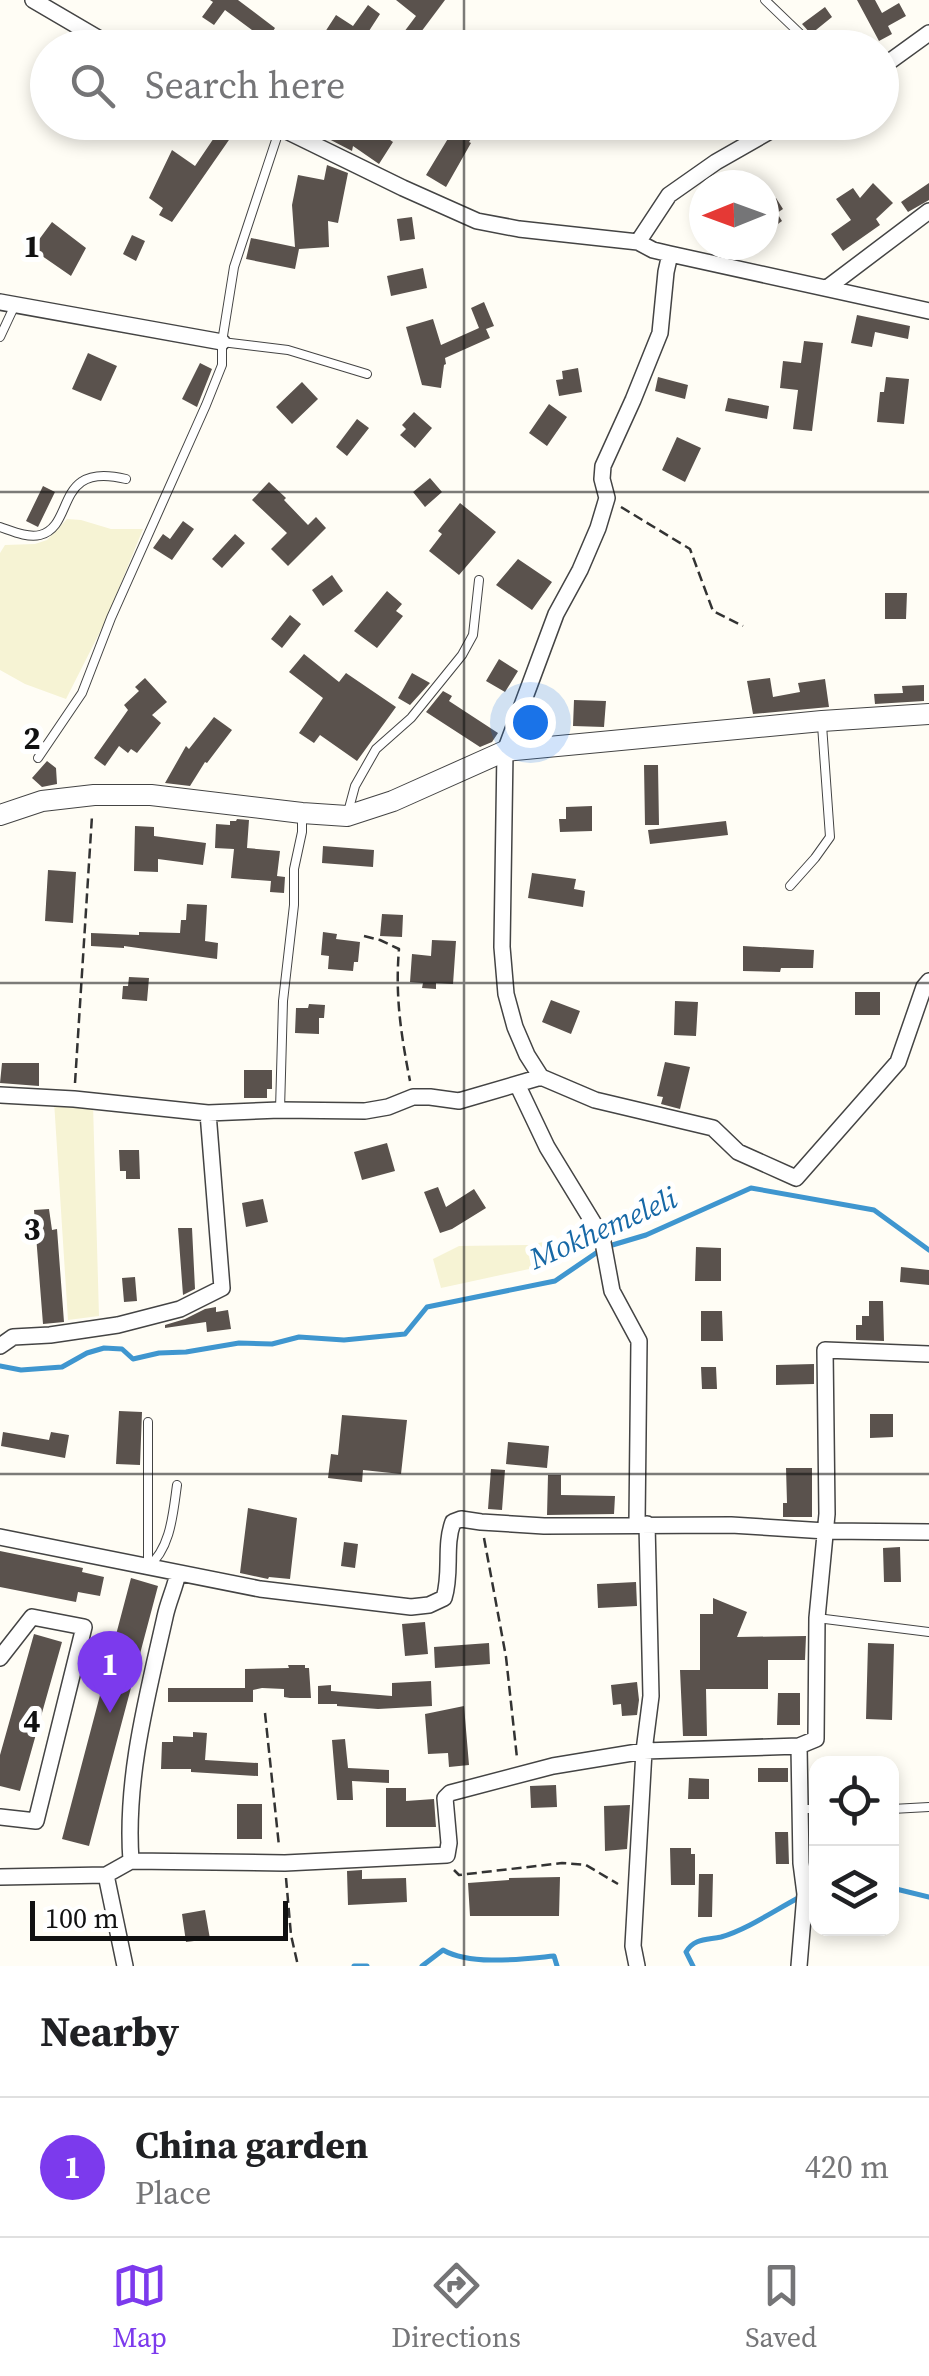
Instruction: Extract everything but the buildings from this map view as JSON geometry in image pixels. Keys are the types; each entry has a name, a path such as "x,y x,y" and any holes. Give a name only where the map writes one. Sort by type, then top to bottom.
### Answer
{"street":[{"path":"36,0 85,30"},
{"path":"899,55 929,33"},
{"path":"305,140 477,221 638,242 670,254 929,311"},
{"path":"638,242 670,195 754,140"},
{"path":"826,288 929,212"},
{"path":"670,254 660,333 603,466 607,498 592,542 556,614 505,750 502,947 506,994 515,1027 541,1077 595,1100 713,1128 738,1152 796,1178 898,1062 929,982"},
{"path":"7,305 222,342"},
{"path":"0,815 42,800 152,795 346,816 393,801 505,750 929,714"},
{"path":"0,1095 208,1113 366,1111 413,1098 459,1101 541,1077"},
{"path":"517,1084 547,1147 602,1237 612,1290 639,1341 642,1524 651,1696 644,1751 633,1946 636,1966"},
{"path":"0,1346 13,1336 118,1325 180,1309 222,1288 208,1113"},
{"path":"0,1877 106,1874 132,1861 285,1863 447,1855 444,1798 450,1793 553,1766 644,1751 800,1746 816,1739 817,1618 828,1514 825,1350 929,1354"},
{"path":"0,1538 279,1591 411,1608 444,1598 448,1586 449,1532 453,1522 462,1519 544,1526 731,1524 826,1531 929,1532"},
{"path":"132,1861 132,1782 149,1688 178,1573"},
{"path":"0,1658 32,1616 84,1626 36,1821 0,1817"},
{"path":"799,1966 808,1809 800,1746"},
{"path":"106,1874 126,1966"}],"lane":[{"path":"765,0 796,30"},
{"path":"38,758 82,693 111,618 212,392 222,365 234,267 270,140"},
{"path":"0,337 7,305"},
{"path":"222,342 288,350 366,374"},
{"path":"0,526 38,536 52,529 75,486 96,475 126,480"},
{"path":"346,816 355,786 376,749 411,718 462,655 472,636 480,580"},
{"path":"790,886 830,837 822,721"},
{"path":"280,1110 283,1001 302,814"},
{"path":"148,1422 148,1568"},
{"path":"148,1568 160,1558 171,1523 176,1484"},
{"path":"817,1618 929,1632"},
{"path":"899,1809 929,1807"}],"path":[{"path":"607,498 690,549 713,611 743,626"},
{"path":"74,1099 94,795"},
{"path":"364,936 400,949 398,1016 413,1098"},
{"path":"481,1522 506,1657 519,1774"},
{"path":"265,1713 298,1966"},
{"path":"447,1855 459,1875 562,1863 586,1865 637,1896"}],"shaded area":[{"path":"67,519 111,529 143,529 106,620 66,699 0,670 0,553 5,545 47,540"},
{"path":"54,1101 93,1104 99,1316 68,1320"},
{"path":"567,1237 587,1251 543,1266 441,1288 433,1259 459,1246 529,1245"}],"waterway":[{"name":"Mokhemeleli","path":"609,1246 646,1235 751,1188 874,1210 929,1250"},
{"name":"Mokhemeleli","path":"0,1366 21,1370 62,1367 104,1348 122,1349 133,1359 239,1343 272,1344 299,1337 344,1340 405,1334 427,1307 555,1281 599,1251"},
{"path":"899,1890 929,1897"},
{"path":"693,1966 686,1952 693,1944 741,1929 800,1897"},
{"path":"422,1966 443,1950 482,1960 554,1956 557,1966"},
{"path":"354,1966 367,1966"}],"place":[{"name":"China garden","path":"110,1713"}]}
